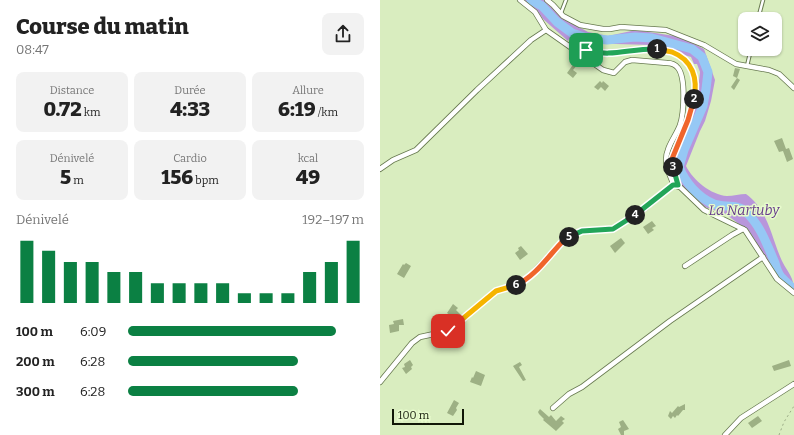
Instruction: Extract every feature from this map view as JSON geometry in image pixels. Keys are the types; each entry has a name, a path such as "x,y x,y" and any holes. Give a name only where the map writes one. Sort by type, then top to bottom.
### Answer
{"street":[{"path":"520,0 535,12 546,30 603,70 614,73 625,62 632,60 671,63 678,68 682,78 683,113 680,125 666,159 673,185"},
{"path":"546,0 563,16 580,25 610,29 622,26 666,30 704,45 736,64 769,70 779,74 794,88"},
{"path":"380,169 393,160 416,150 476,90 531,40 546,30"},
{"path":"673,185 680,187 704,210 743,229 777,279 794,293"},
{"path":"380,382 412,343 420,337 448,331 496,291 517,284 528,278 564,240 582,231 613,229 648,206 673,185"},
{"path":"685,266 743,229"},
{"path":"553,408 569,394 582,387 670,321 763,257"},
{"path":"725,435 745,415 794,384"}],"lane":[{"path":"561,14 566,0"},
{"path":"760,12 763,0"},
{"path":"747,66 749,56"}],"path":[{"path":"575,50 582,49 596,53 608,54 639,49 657,49 673,52 684,59 695,75 696,84 691,111 672,159 673,172"},
{"path":"779,435 784,422 794,406"}],"green space":[{"name":"La Nartuby","path":"517,0 544,0 561,17 588,32 608,36 636,30 681,37 704,49 715,80 705,121 686,166 693,176 709,190 727,196 746,194 754,201 765,216 778,252 792,279 794,291 781,282 747,230 727,215 705,207 680,184 674,166 675,155 690,122 697,98 700,72 697,64 694,64 691,57 651,45 581,43 569,39 568,41 543,19 538,12"}],"building":[{"path":"575,62 578,64 573,70 577,73 573,78 567,73"},
{"path":"735,68 740,69 737,78 733,76"},
{"path":"737,78 740,80 734,90 731,87"},
{"path":"600,81 602,83 603,81 609,86 605,91 601,87 598,90 594,87"},
{"path":"782,138 786,149 789,148 793,159 787,162 783,151 779,152 774,141"},
{"path":"652,221 656,226 652,228 654,230 648,234 643,227"},
{"path":"621,238 625,243 615,253 610,246"},
{"path":"521,246 528,254 520,260 515,253"},
{"path":"406,263 411,266 404,278 397,274 403,264 404,265"},
{"path":"453,304 458,308 456,310 461,315 459,317 455,314 453,317 447,313"},
{"path":"403,319 404,325 399,325 399,331 390,333 389,325 394,324 393,321"},
{"path":"410,360 413,365 411,367 412,369 406,374 402,368 405,367 404,364"},
{"path":"789,360 791,366 774,371 772,366"},
{"path":"520,362 522,365 519,367 526,380 523,381 513,366"},
{"path":"476,371 485,375 481,386 470,382"},
{"path":"454,400 459,403 453,416 447,413"},
{"path":"685,404 685,410 683,410 678,416 677,415 675,418 673,416 671,419 668,416 670,411 672,413 678,406 679,407"},
{"path":"540,409 549,417 551,415 556,421 561,416 565,419 562,421 564,423 556,431 543,420 544,419 538,412"},
{"path":"758,416 762,421 752,428 748,423"},
{"path":"623,420 629,429 624,431 624,435 621,435 618,429 621,427 619,422"}],"waterway":[{"name":"La Nartuby","path":"531,0 542,6 557,22 572,33 584,37 607,40 635,37 652,38 692,49 702,57 708,72 703,106 684,150 679,167 688,184 697,194 714,204 742,209 751,217 763,236 781,277 794,290"}],"route":[{"path":"448,331 496,291 517,284 528,278 564,240 582,231 613,229 642,210 673,185 678,185 673,172 672,159 691,111 696,84 695,75 688,64 684,59 673,52 657,49 639,49 608,54 601,54 586,50"}]}
